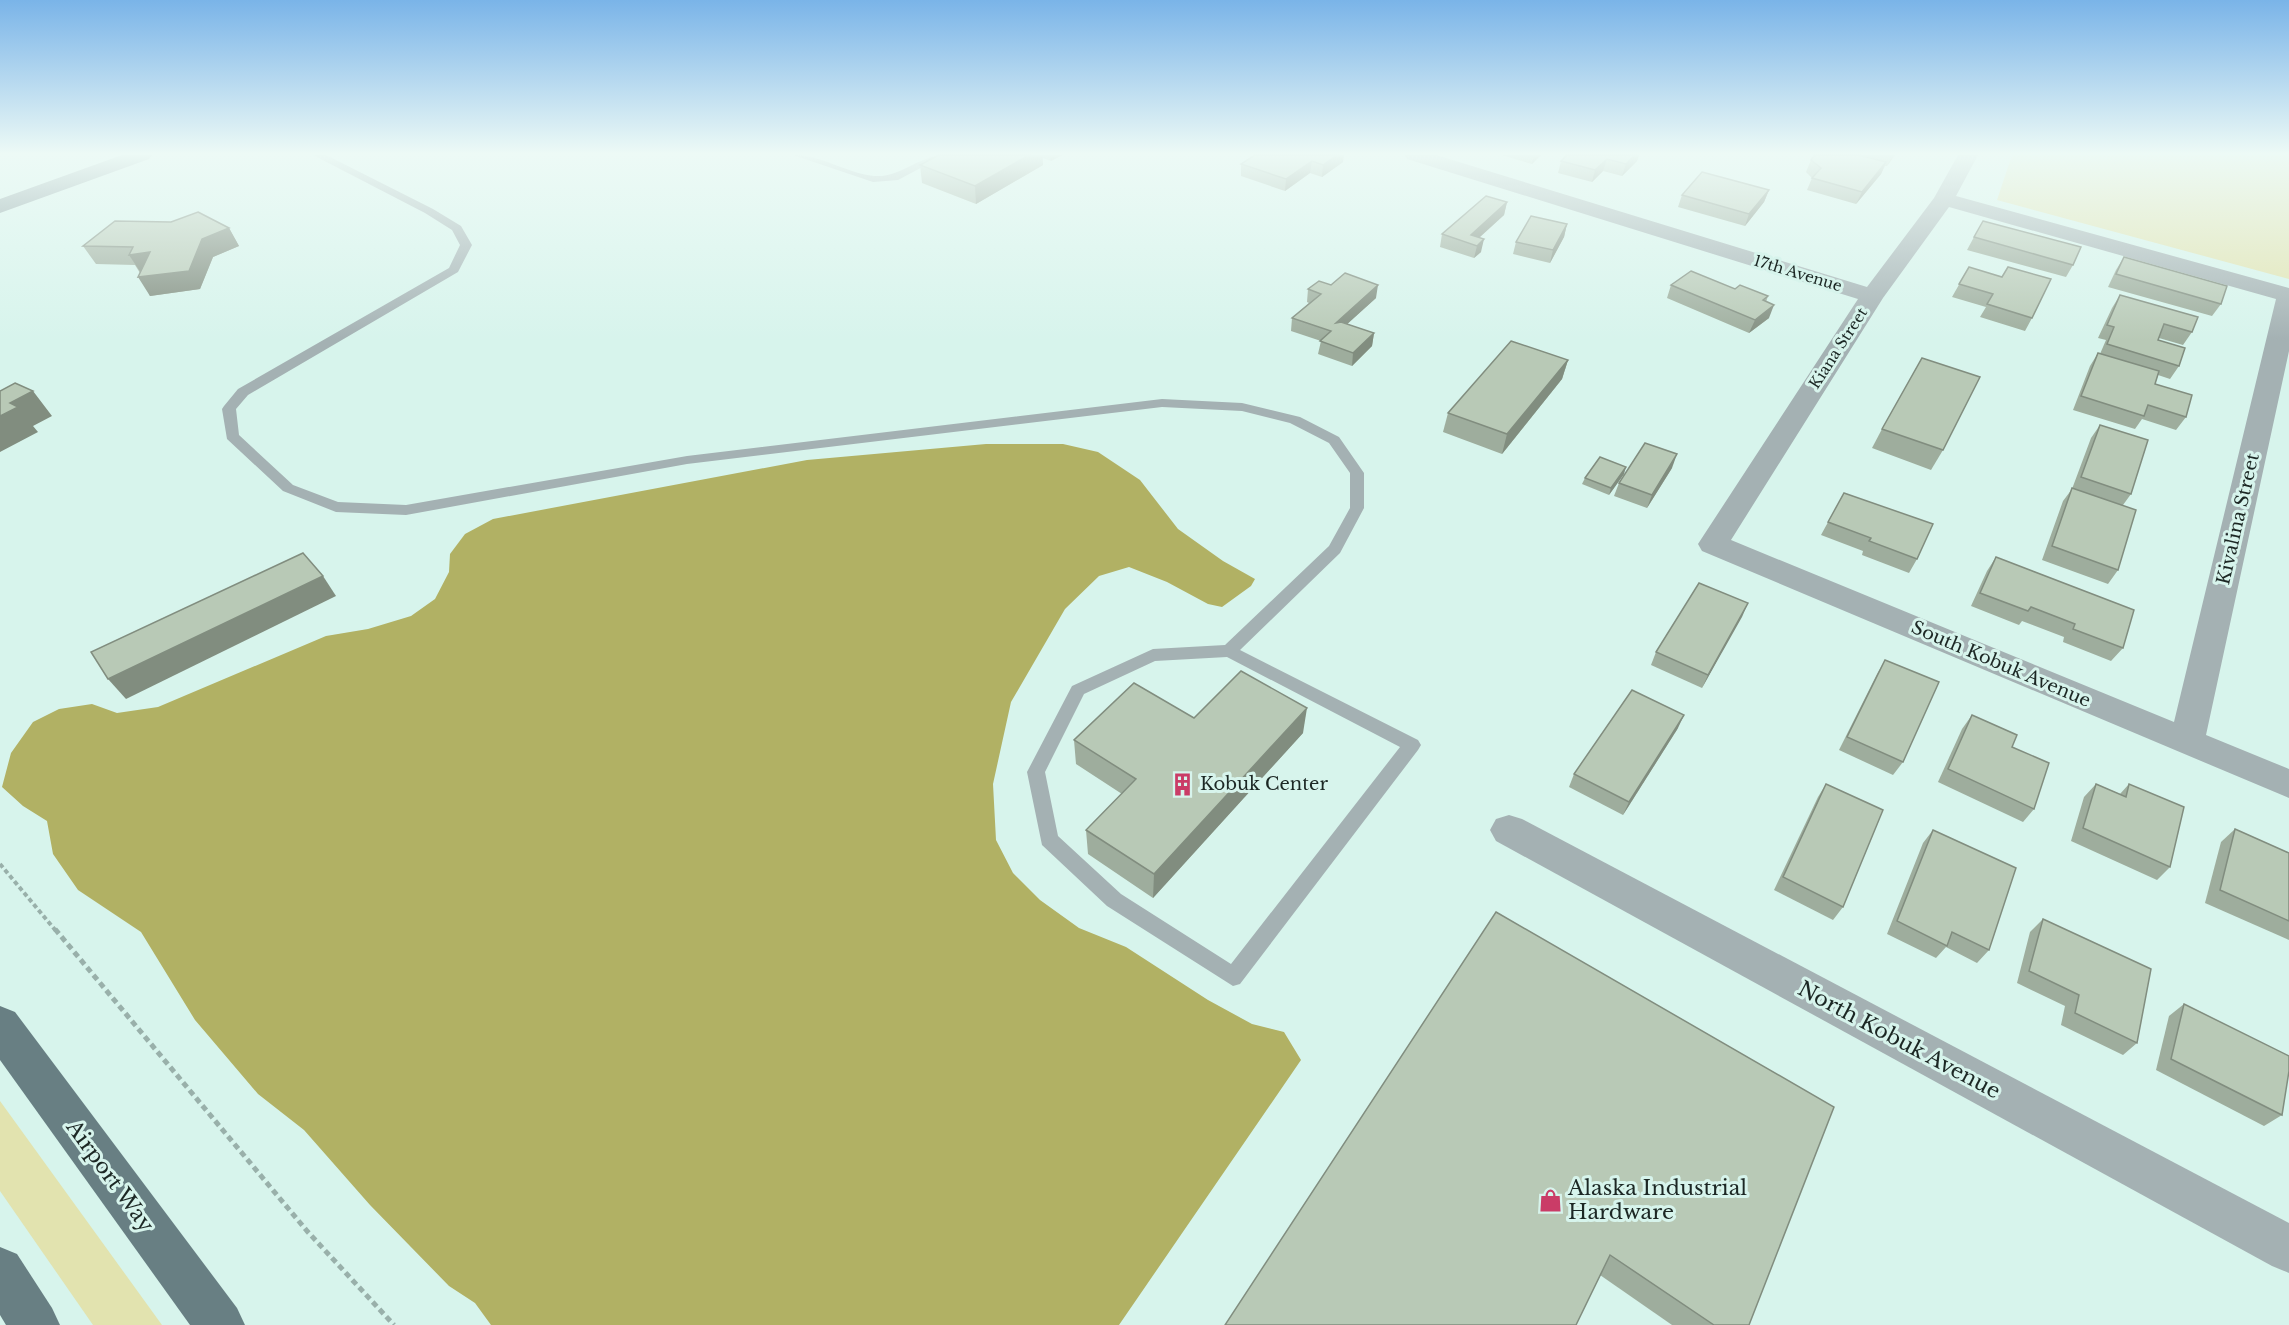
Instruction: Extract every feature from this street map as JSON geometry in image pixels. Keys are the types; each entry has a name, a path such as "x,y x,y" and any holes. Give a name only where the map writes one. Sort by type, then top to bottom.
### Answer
{"main road":[{"name":"Airport Way","path":"0,1026 220,1325"},
{"path":"0,1271 35,1325"}],"street":[{"name":"17th Avenue","path":"1615,217 1872,296"},
{"name":"Kiana Street","path":"1713,544 1872,296 1931,217"},
{"path":"2007,217 2289,296"},
{"name":"Kivalina Street","path":"2187,741 2289,296"},
{"name":"South Kobuk Avenue","path":"1713,544 2289,784"},
{"name":"North Kobuk Avenue","path":"1509,830 2289,1249"}],"lane":[{"path":"439,217 457,228 466,245 454,270 243,392 228,409 231,436 288,489 336,507 406,510 699,459 1162,404 1242,407 1295,420 1334,440 1357,473 1357,508 1335,549 1229,651 1153,655 1078,690 1036,772 1049,840 1114,900 1233,977 1412,745 1229,651"}],"path":[{"path":"0,864 306,1231 394,1325"}],"green space":[{"path":"2059,217 2289,217 2289,279"},
{"path":"0,1101 162,1325 93,1325 0,1191"}],"shaded area":[{"path":"986,444 1063,444 1098,452 1140,480 1178,529 1223,561 1255,579 1251,586 1222,607 1208,604 1167,582 1129,567 1099,576 1065,609 1011,702 993,784 996,840 1013,873 1040,900 1079,928 1126,947 1208,1000 1252,1024 1284,1032 1301,1060 1119,1325 491,1325 475,1303 449,1286 370,1205 304,1130 258,1094 195,1020 141,932 78,890 53,854 47,821 23,806 2,787 11,753 33,722 59,709 92,704 117,713 158,707 326,636 368,629 411,616 435,599 449,572 450,554 465,534 493,519 807,460"}],"building":[{"path":"185,217 207,217 229,228 202,239 189,271 138,277 150,252 129,255 133,247 83,246 115,221 171,222"},
{"path":"1462,217 1491,217 1471,235 1484,239 1477,246 1442,234"},
{"path":"1531,217 1567,224 1553,250 1516,242"},
{"path":"1983,221 2081,247 2073,265 1974,237"},
{"path":"2124,257 2227,286 2221,304 2116,274"},
{"path":"1969,267 2002,277 2008,267 2051,279 2032,318 1987,304 1993,294 1959,284"},
{"path":"1691,271 1735,289 1740,285 1768,296 1763,300 1774,305 1755,320 1671,285"},
{"path":"1345,273 1378,285 1336,323 1341,322 1374,333 1353,353 1320,341 1331,331 1292,318 1321,294 1308,289 1319,281 1331,285"},
{"path":"2120,295 2198,317 2192,332 2164,324 2158,340 2185,348 2179,366 2107,344 2114,327 2107,325"},
{"path":"1511,341 1568,360 1507,434 1448,413"},
{"path":"2098,353 2159,371 2155,384 2192,395 2186,417 2148,405 2144,416 2081,396"},
{"path":"1922,358 1980,377 1943,450 1882,429"},
{"path":"15,383 33,391 10,403 18,407 0,416 0,391"},
{"path":"2100,425 2148,440 2131,494 2081,477"},
{"path":"1645,443 1677,454 1652,495 1619,483"},
{"path":"1600,457 1626,467 1611,488 1585,478"},
{"path":"2072,488 2136,510 2118,570 2052,546"},
{"path":"1844,493 1933,524 1917,559 1869,541 1871,538 1828,522"},
{"path":"303,553 323,576 108,679 91,652"},
{"path":"1996,557 2134,610 2123,648 2073,629 2075,624 2031,607 2028,611 1980,593"},
{"path":"1699,583 1748,603 1708,675 1656,652"},
{"path":"1885,660 1939,682 1903,762 1847,737"},
{"name":"Kobuk Center","path":"1241,671 1307,708 1154,874 1086,830 1136,779 1074,740 1134,683 1194,718"},
{"path":"1632,690 1684,715 1629,802 1574,774"},
{"path":"1972,715 2017,735 2012,747 2049,763 2034,809 1948,769"},
{"path":"1826,784 1883,810 1843,907 1783,877"},
{"path":"2096,784 2126,797 2129,784 2184,807 2170,867 2083,828"},
{"path":"2235,829 2289,853 2289,921 2220,890"},
{"path":"1933,830 2016,868 1989,950 1952,932 1947,946 1897,921"},
{"name":"Alaska Industrial Hardware","path":"1496,912 1834,1107 1749,1325 1714,1325 1610,1255 1576,1325 1225,1325"},
{"path":"2043,919 2151,969 2137,1043 2075,1013 2079,995 2029,971"},
{"path":"2184,1004 2289,1056 2282,1115 2171,1059"}],"place":[{"name":"Kobuk Center","path":"1182,784"},
{"name":"Alaska Industrial Hardware","path":"1550,1200"}]}
